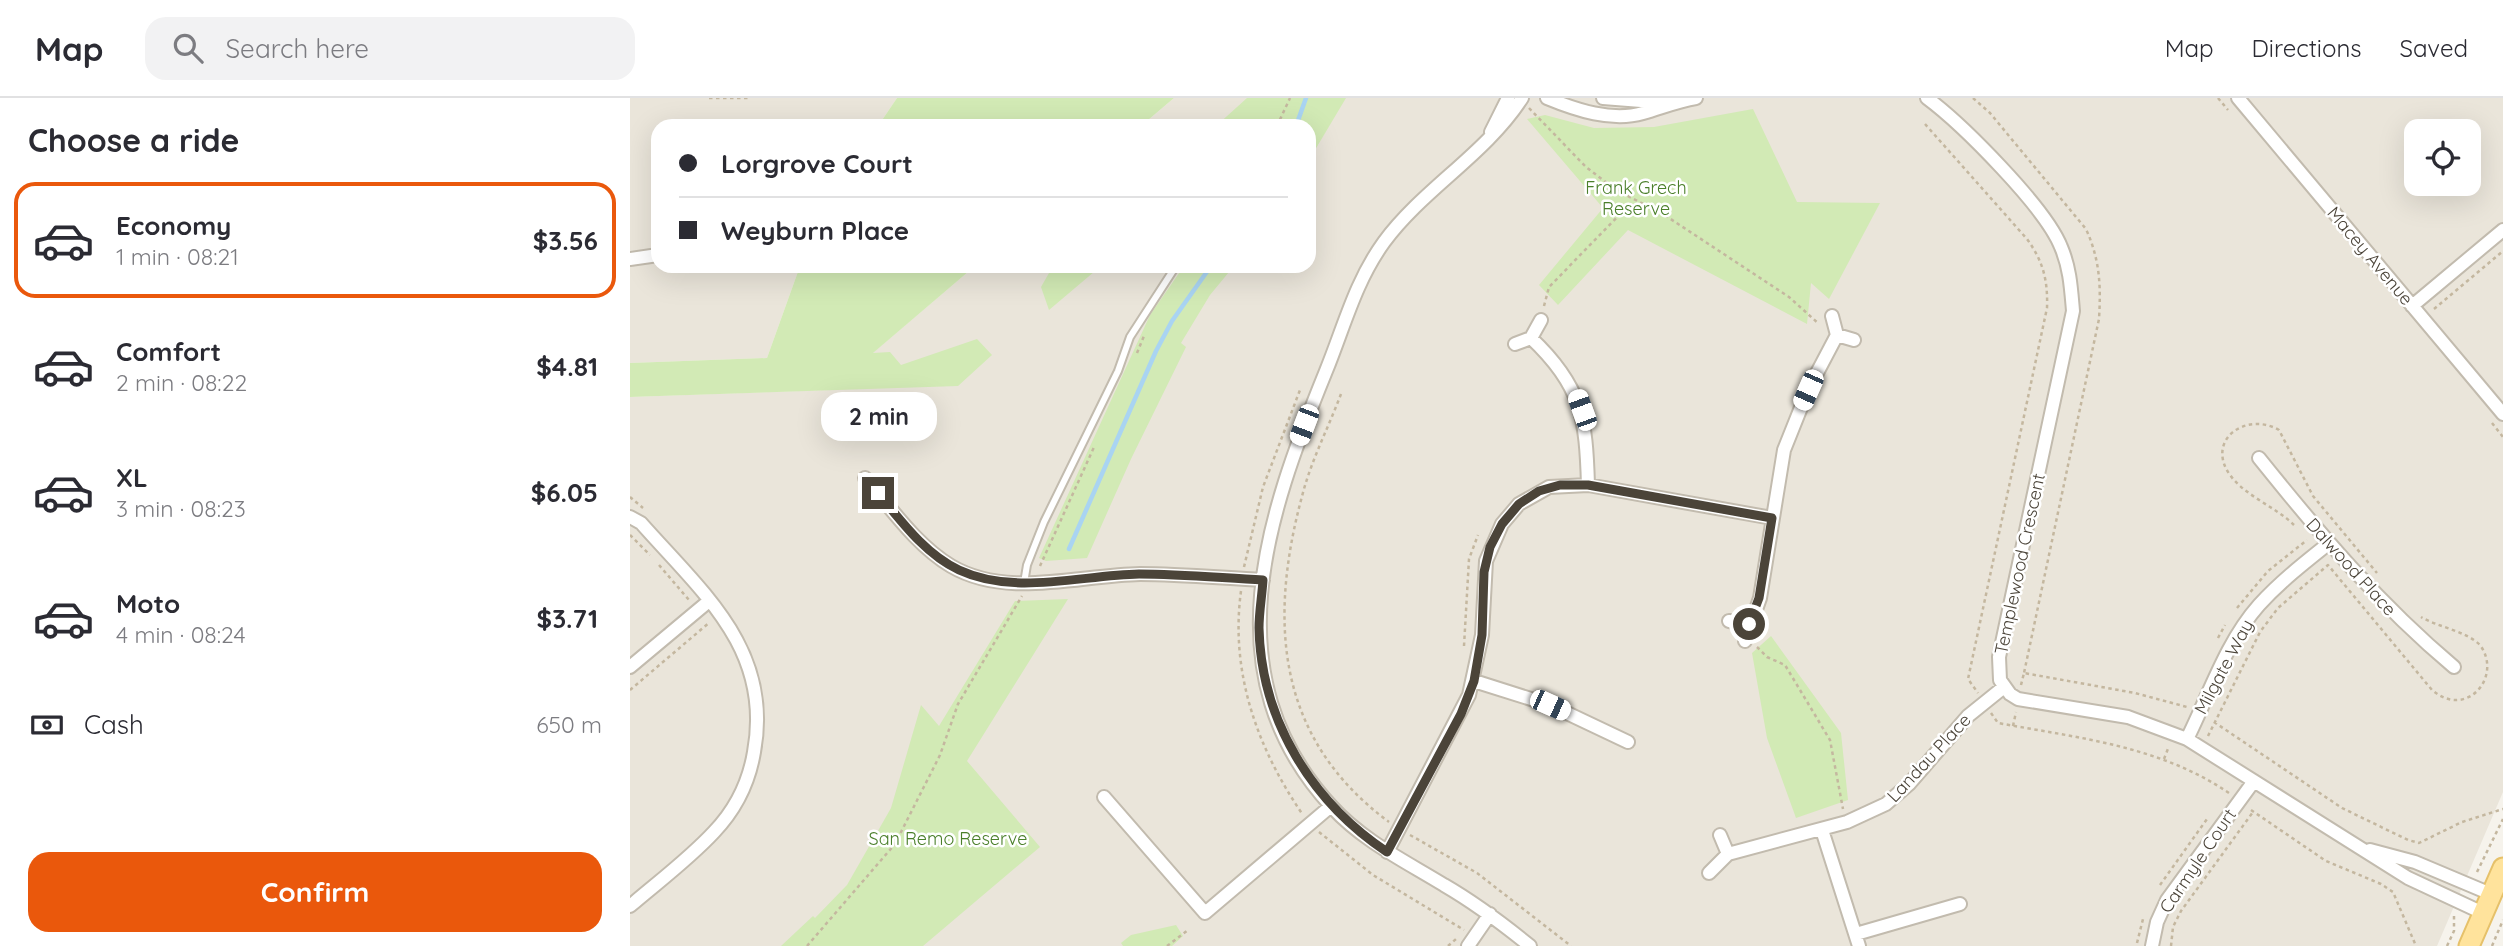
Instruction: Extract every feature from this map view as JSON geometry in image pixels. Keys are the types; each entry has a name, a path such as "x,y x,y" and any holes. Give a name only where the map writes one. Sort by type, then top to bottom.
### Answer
{"main road":[{"path":"2469,946 2503,868"}],"street":[{"path":"1487,138 1508,98"},
{"path":"1547,98 1578,103 1604,115 1628,116 1667,103 1696,98"},
{"path":"1603,98 1667,103"},
{"name":"Templewood Crescent","path":"1927,98 1958,122 2039,214 2060,244 2071,276 2073,311 2000,657 1998,674 2004,687"},
{"name":"Macey Avenue","path":"2238,98 2503,414"},
{"path":"1524,102 1471,157 1407,215 1361,277 1276,504 1263,580 1259,628 1264,676 1274,710 1290,747 1331,806 1387,852 1490,914 1530,946"},
{"path":"2412,306 2503,230"},
{"path":"630,259 651,256"},
{"path":"1745,640 1759,598 1781,466 1791,430 1837,335 1832,316"},
{"path":"1515,344 1531,338 1541,320"},
{"path":"1837,335 1854,340"},
{"path":"1531,338 1557,363 1577,395 1587,431 1588,485"},
{"name":"Dalwood Place","path":"2259,458 2328,544 2401,623 2454,667"},
{"path":"865,478 918,539 950,566 985,579 1027,583 1141,574 1263,580"},
{"path":"1387,852 1461,714 1474,681 1482,635 1484,572 1490,547 1502,524 1519,504 1539,491 1560,485 1588,485 1772,518"},
{"path":"630,517 641,523 709,601 746,655 757,690 759,727 751,768 737,804 714,832 630,906"},
{"name":"Milgate Way","path":"2187,739 2232,645 2257,607 2286,577 2328,544"},
{"path":"630,667 709,601"},
{"path":"1729,621 1749,624"},
{"path":"1474,681 1550,705 1628,743"},
{"path":"2004,687 2018,699 2128,717 2187,739 2305,816 2408,878 2483,913"},
{"name":"Landau Place","path":"1728,854 1822,830 1873,813 1897,796 1954,730 2004,687"},
{"name":"Carmyle Court","path":"2152,946 2157,922 2167,900 2254,781"},
{"path":"1104,797 1205,913 1331,806"},
{"path":"1822,830 1857,940 1960,904"},
{"path":"1709,873 1728,854 1720,835"},
{"path":"2362,848 2415,862 2491,894"},
{"path":"1471,942 1490,914"}],"lane":[{"path":"1027,583 1027,565 1044,522 1118,371 1130,337 1171,273"}],"path":[{"path":"709,98 751,98"},
{"path":"1280,119 1290,98"},
{"path":"1524,102 1586,167 1633,201 1663,214 1789,297 1825,329 1837,335"},
{"path":"1925,124 2027,239 2039,256 2048,282 2047,308 1968,679 1998,723 2081,737 2178,763 2240,800 2326,861 2381,884 2393,892 2416,946"},
{"path":"1541,320 1549,287 1633,201"},
{"path":"2434,309 2503,251"},
{"path":"1137,354 1146,332"},
{"path":"1300,390 1263,487 1243,579 1239,630 1247,703 1263,748 1286,789 1311,825 1373,875 1471,942"},
{"path":"1340,394 1305,487 1294,530 1283,599 1284,647 1293,694 1312,735 1345,781 1386,820 1477,873 1571,946"},
{"path":"2384,582 2313,496 2279,430 2257,422 2244,424 2230,434 2224,445 2224,461 2230,474 2293,523 2432,690 2441,698 2452,701 2476,695 2487,681 2490,671 2485,651 2472,639 2413,612"},
{"path":"807,946 895,844 940,755 958,704 1027,583 1100,435"},
{"path":"630,497 647,512"},
{"path":"630,535 715,626"},
{"path":"1463,657 1469,559 1478,536"},
{"path":"2202,747 2260,632 2278,608 2328,565"},
{"path":"630,690 711,622"},
{"path":"1745,640 1753,643 1767,657 1785,665 1830,740 1838,794 1847,822"},
{"path":"2012,726 2024,673 2135,693 2200,713 2332,801 2408,840 2419,843 2462,822 2503,809"},
{"path":"2171,946 2174,927 2181,911 2253,811"},
{"path":"1386,820 1391,812"},
{"path":"2492,946 2503,920"},
{"path":"1167,946 1188,930"}],"shaded area":[{"path":"630,98 897,98 883,119 651,119 651,273 797,273 767,358 630,363"},
{"path":"1174,98 2503,98 2503,792 2437,946 630,946 630,397 829,390 967,273 1316,273 1316,119 1149,119"}],"green space":[{"path":"897,98 1174,98 1149,119 883,119"},
{"path":"1247,98 1346,98 1316,148 1316,119 1224,119"},
{"name":"Frank Grech Reserve","path":"1753,109 1797,202 1880,203 1829,299 1811,283 1807,324 1628,230 1558,305 1539,285 1603,208 1527,119 1545,115 1594,128 1654,127"},
{"path":"797,273 967,273 873,353 890,352 901,365 977,339 992,355 958,386 630,397 630,363 767,358"},
{"path":"1049,273 1093,273 1049,310 1041,287"},
{"path":"1179,273 1228,273 1210,295 1181,343 1186,347 1131,459 1087,558 1046,561 1039,558 1150,315"},
{"name":"San Remo Reserve","path":"1068,599 967,761 1040,847 923,946 781,946 813,916 815,918 847,885 891,808 921,705 939,726 1015,601"},
{"path":"1771,636 1841,733 1848,800 1796,818 1767,738 1752,653"},
{"path":"1176,925 1183,936 1172,946 1123,946 1121,943 1131,935"}],"waterway":[{"path":"1298,119 1306,98"},
{"path":"1069,549 1156,351 1172,321 1206,273"}],"route":[{"path":"878,493 918,539 939,558 961,571 988,580 1030,583 1141,574 1263,580 1259,628 1264,676 1278,721 1290,747 1317,790 1343,818 1387,852 1469,695 1478,666 1484,572 1490,547 1509,514 1528,497 1549,487 1588,485 1772,518 1759,598 1749,624"}]}
